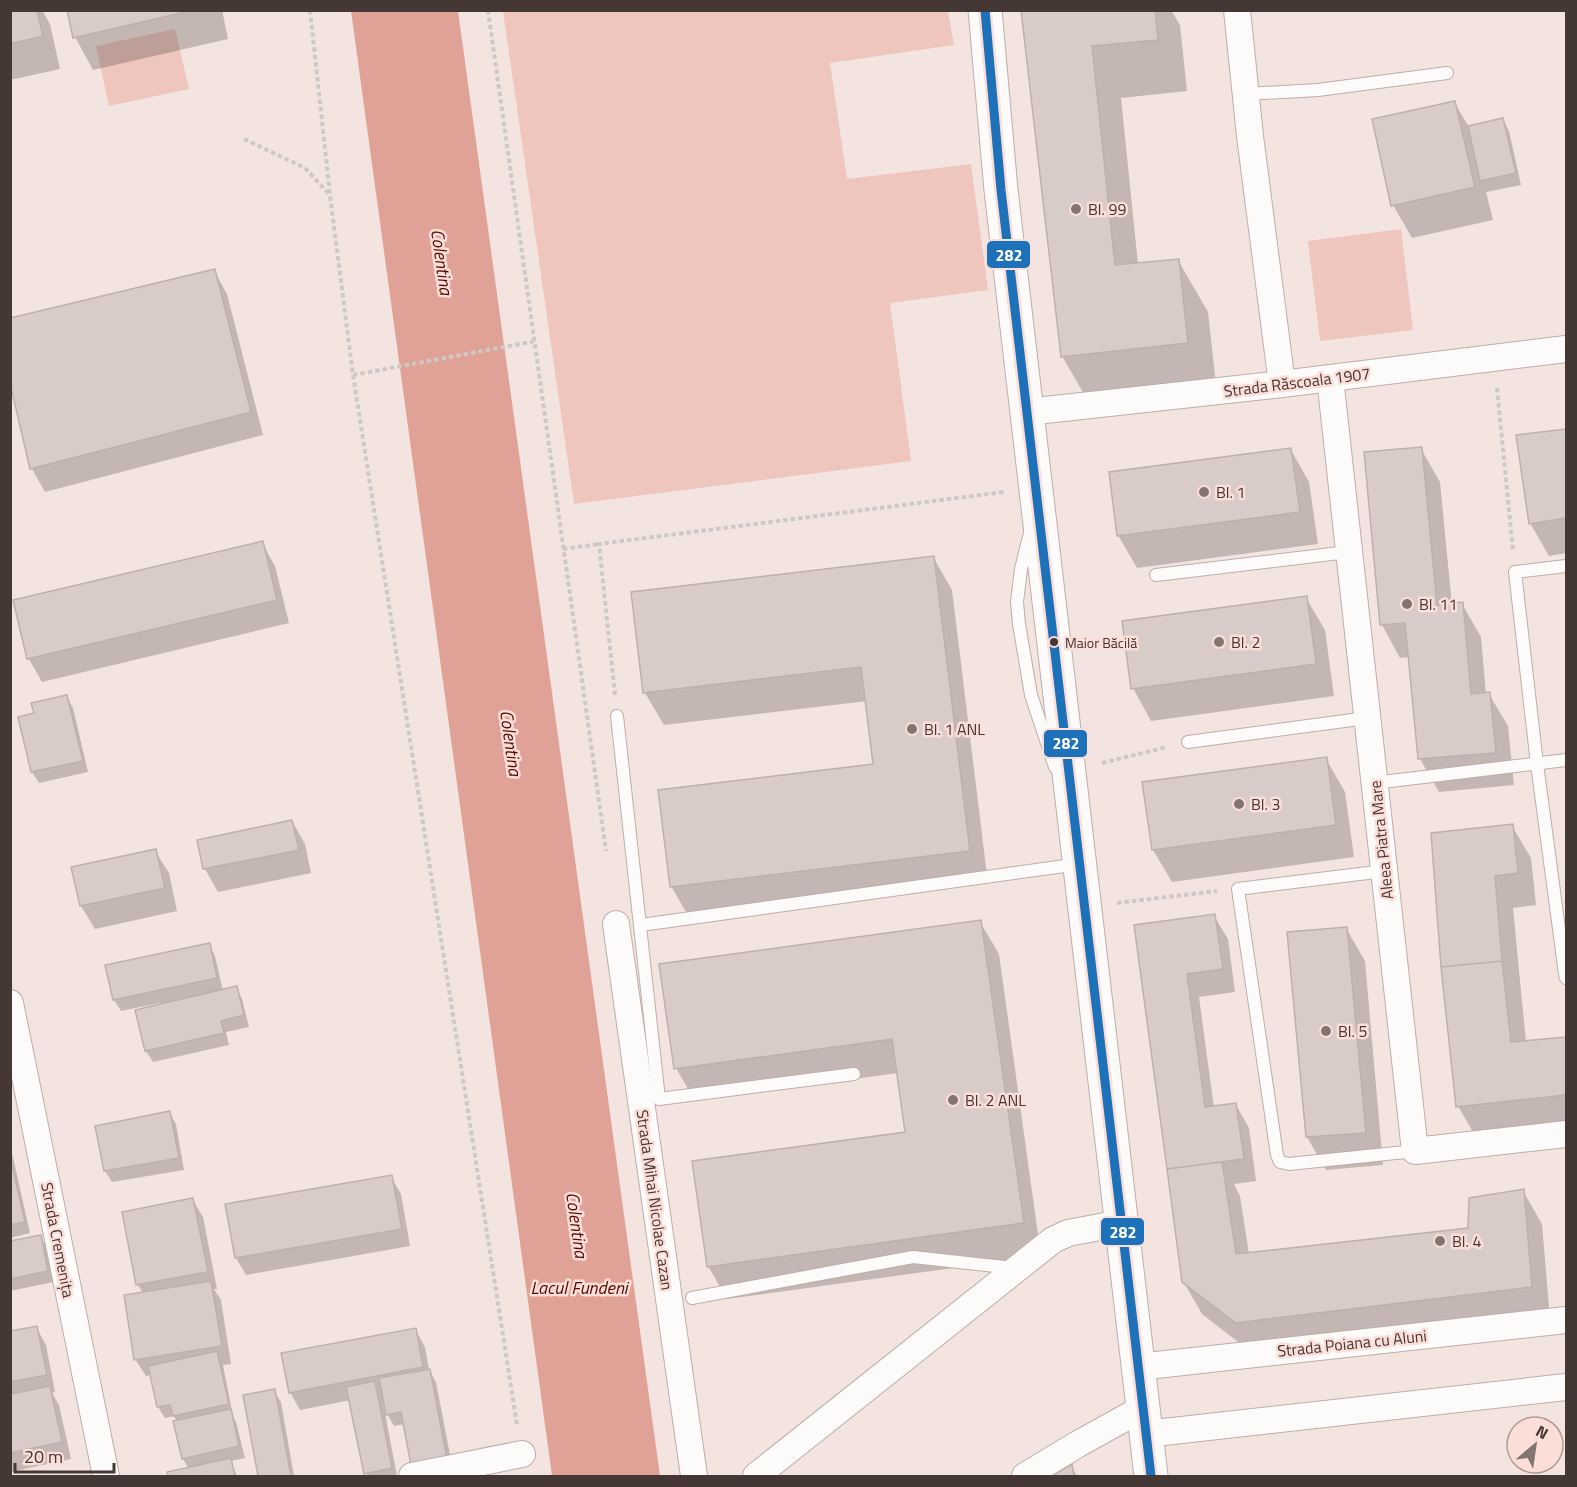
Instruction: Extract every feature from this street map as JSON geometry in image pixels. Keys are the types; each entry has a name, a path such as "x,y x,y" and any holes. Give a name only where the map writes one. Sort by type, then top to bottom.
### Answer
{"street":[{"path":"984,10 1001,190 1151,1476"},
{"path":"1237,10 1282,384"},
{"name":"Strada Răscoala 1907","path":"1027,412 1566,349"},
{"name":"Aleea Piatra Mare","path":"1330,378 1415,1151"},
{"name":"Strada Mihai Nicolae Cazan","path":"628,925 694,1476"},
{"name":"Strada Cremenița","path":"10,1003 21,1105 106,1476"},
{"path":"1415,1151 1566,1134"},
{"path":"756,1476 1053,1240 1068,1233 1121,1223"},
{"name":"Strada Poiana cu Aluni","path":"1138,1367 1566,1320"},
{"path":"1025,1476 1078,1444 1144,1421 1566,1387"},
{"path":"412,1476 522,1454"}],"lane":[{"path":"1246,94 1318,90 1447,73"},
{"path":"1036,493 1036,514 1021,569 1017,602 1019,624 1031,695 1048,748 1073,808"},
{"path":"1156,576 1348,552"},
{"path":"1566,566 1515,572 1537,764 1566,978"},
{"path":"617,716 628,925 659,1099 854,1074"},
{"path":"1188,742 1367,718"},
{"path":"1374,783 1566,760"},
{"path":"628,925 1080,864"},
{"path":"1384,871 1238,889 1275,1144 1280,1162 1289,1164 1415,1151"},
{"path":"692,1298 913,1257 1018,1268"}],"path":[{"path":"310,10 353,375 522,1454"},
{"path":"488,10 606,854"},
{"path":"244,139 305,168 330,195"},
{"path":"353,375 536,341"},
{"path":"1494,358 1515,572"},
{"path":"563,549 1036,493"},
{"path":"599,544 617,716"},
{"path":"1069,771 1188,742"},
{"path":"1084,906 1238,889"}],"shaded area":[{"path":"503,11 948,11 954,45 830,63 847,179 971,164 988,290 890,303 911,461 574,504"},
{"path":"175,29 189,89 109,106 96,46"},
{"path":"1401,229 1413,330 1320,341 1308,241"}],"water":[{"name":"Lacul Fundeni","path":"351,11 458,11 660,1476 552,1476"}],"building":[{"path":"10,10 37,10 43,36 10,44"},
{"path":"67,10 194,10 73,38"},
{"name":"Bl. 99","path":"1021,10 1155,10 1158,40 1092,46 1115,265 1179,259 1188,343 1061,357"},
{"path":"1455,101 1475,187 1391,206 1372,119"},
{"path":"1503,118 1516,173 1480,181 1468,126"},
{"path":"215,269 251,412 30,469 10,383 10,318"},
{"path":"1566,429 1566,518 1529,524 1516,435"},
{"name":"Bl. 11","path":"1422,447 1437,605 1463,602 1471,694 1490,692 1496,753 1418,759 1405,623 1380,625 1364,452"},
{"name":"Bl. 1","path":"1291,448 1300,512 1117,536 1109,472"},
{"path":"263,541 277,600 27,659 13,600"},
{"name":"Bl. 1 ANL","path":"934,556 970,851 670,887 658,790 873,764 861,667 643,693 631,592"},
{"name":"Bl. 2","path":"1307,596 1316,664 1131,689 1122,621"},
{"path":"67,695 83,761 31,772 18,717 34,713 31,703"},
{"name":"Bl. 3","path":"1327,757 1336,825 1152,850 1142,782"},
{"path":"292,820 299,850 203,869 197,840"},
{"path":"1513,824 1518,873 1495,876 1502,961 1441,967 1431,833"},
{"path":"156,849 165,888 80,906 71,867"},
{"path":"1215,914 1223,969 1187,974 1205,1107 1236,1103 1244,1159 1167,1169 1134,925"},
{"name":"Bl. 2 ANL","path":"981,920 1024,1223 707,1267 692,1161 905,1132 892,1039 674,1069 659,964"},
{"name":"Bl. 5","path":"1347,927 1366,1133 1306,1137 1287,932"},
{"path":"210,943 217,978 113,1000 105,965"},
{"path":"1502,961 1511,1042 1566,1037 1566,1095 1456,1107 1441,967"},
{"path":"237,986 244,1015 221,1021 224,1033 145,1051 135,1010"},
{"path":"170,1111 179,1158 104,1171 95,1126"},
{"path":"10,1157 25,1222 10,1225"},
{"name":"Bl. 4","path":"1222,1162 1236,1254 1468,1228 1469,1198 1524,1189 1532,1287 1236,1323 1182,1282 1167,1169"},
{"path":"392,1175 402,1229 235,1258 225,1204"},
{"path":"193,1198 208,1272 136,1285 122,1212"},
{"path":"41,1235 48,1271 10,1279 10,1241"},
{"path":"211,1281 222,1346 134,1360 124,1295"},
{"path":"37,1326 47,1375 10,1382 10,1331"},
{"path":"416,1328 423,1367 289,1393 281,1353"},
{"path":"217,1351 229,1404 173,1416 170,1405 157,1407 148,1366"},
{"path":"430,1369 447,1459 411,1465 401,1412 386,1415 379,1378"},
{"path":"375,1381 392,1468 364,1474 346,1387"},
{"path":"50,1386 62,1442 10,1453 10,1394"},
{"path":"275,1389 291,1476 258,1476 243,1395"},
{"path":"231,1409 239,1446 182,1459 173,1421"},
{"path":"231,1458 235,1476 168,1476 167,1472"},
{"path":"1072,1464 1074,1476 1051,1476"}],"transit line":[{"name":"282","path":"985,10 1001,190 1151,1476"}],"place":[{"name":"Bl. 99","path":"1076,209"},
{"name":"Bl. 1","path":"1204,492"},
{"name":"Bl. 11","path":"1407,604"},
{"name":"Maior Băcilă","path":"1054,642"},
{"name":"Bl. 2","path":"1219,642"},
{"name":"Bl. 1 ANL","path":"912,729"},
{"name":"Bl. 3","path":"1239,804"},
{"name":"Bl. 5","path":"1326,1031"},
{"name":"Bl. 2 ANL","path":"953,1100"},
{"name":"Bl. 4","path":"1440,1241"}],"water label":[{"name":"Colentina","path":"442,262"},
{"name":"Colentina","path":"511,743"},
{"name":"Colentina","path":"577,1225"}]}
